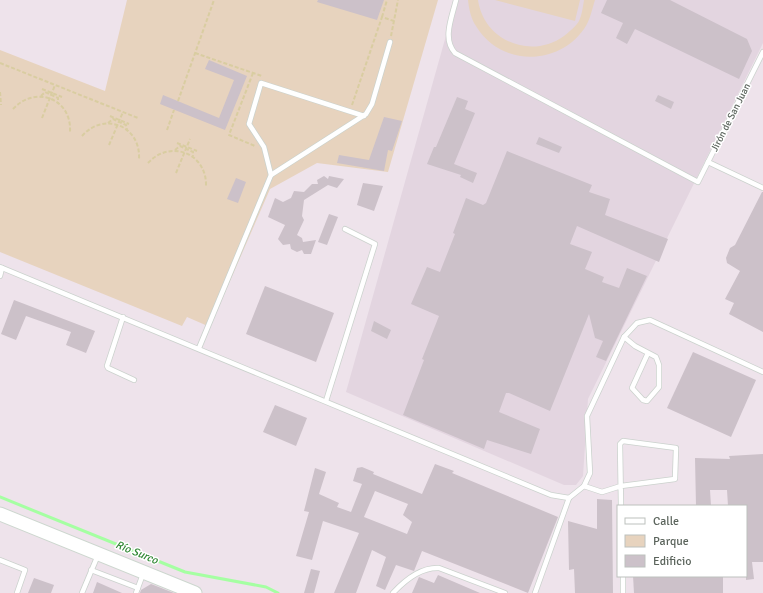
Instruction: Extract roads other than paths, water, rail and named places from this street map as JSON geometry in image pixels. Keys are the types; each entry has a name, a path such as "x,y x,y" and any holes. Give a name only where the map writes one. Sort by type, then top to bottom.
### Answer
{"street":[{"path":"0,514 195,593"}],"lane":[{"name":"Jirón de San Juan","path":"456,0 448,38 450,47 455,53 698,182 763,52"},
{"path":"199,348 271,175 364,116 372,104 390,42"},
{"path":"271,175 264,147 249,124 261,83 364,116"},
{"path":"708,162 763,188"},
{"path":"326,401 374,244 345,229"},
{"path":"0,276 1,268 199,348 551,495 569,498"},
{"path":"123,317 107,366 108,368 134,380"},
{"path":"534,593 569,498 584,486 590,473 587,416 624,337 637,323 650,320 763,372"},
{"path":"624,337 635,346 656,357 659,365 659,388 647,401 643,400 632,388 648,353"},
{"path":"584,486 602,492 621,486 675,479 676,448 623,441 620,444 621,486 621,505"},
{"path":"82,593 98,554"},
{"path":"0,560 25,570 17,593"},
{"path":"393,593 404,581 430,567 440,568 505,593"},
{"path":"92,570 137,591 144,572"},
{"path":"623,577 623,593"}],"waterway":[{"name":"Río Surco","path":"0,497 185,572 266,587 278,593"}]}
